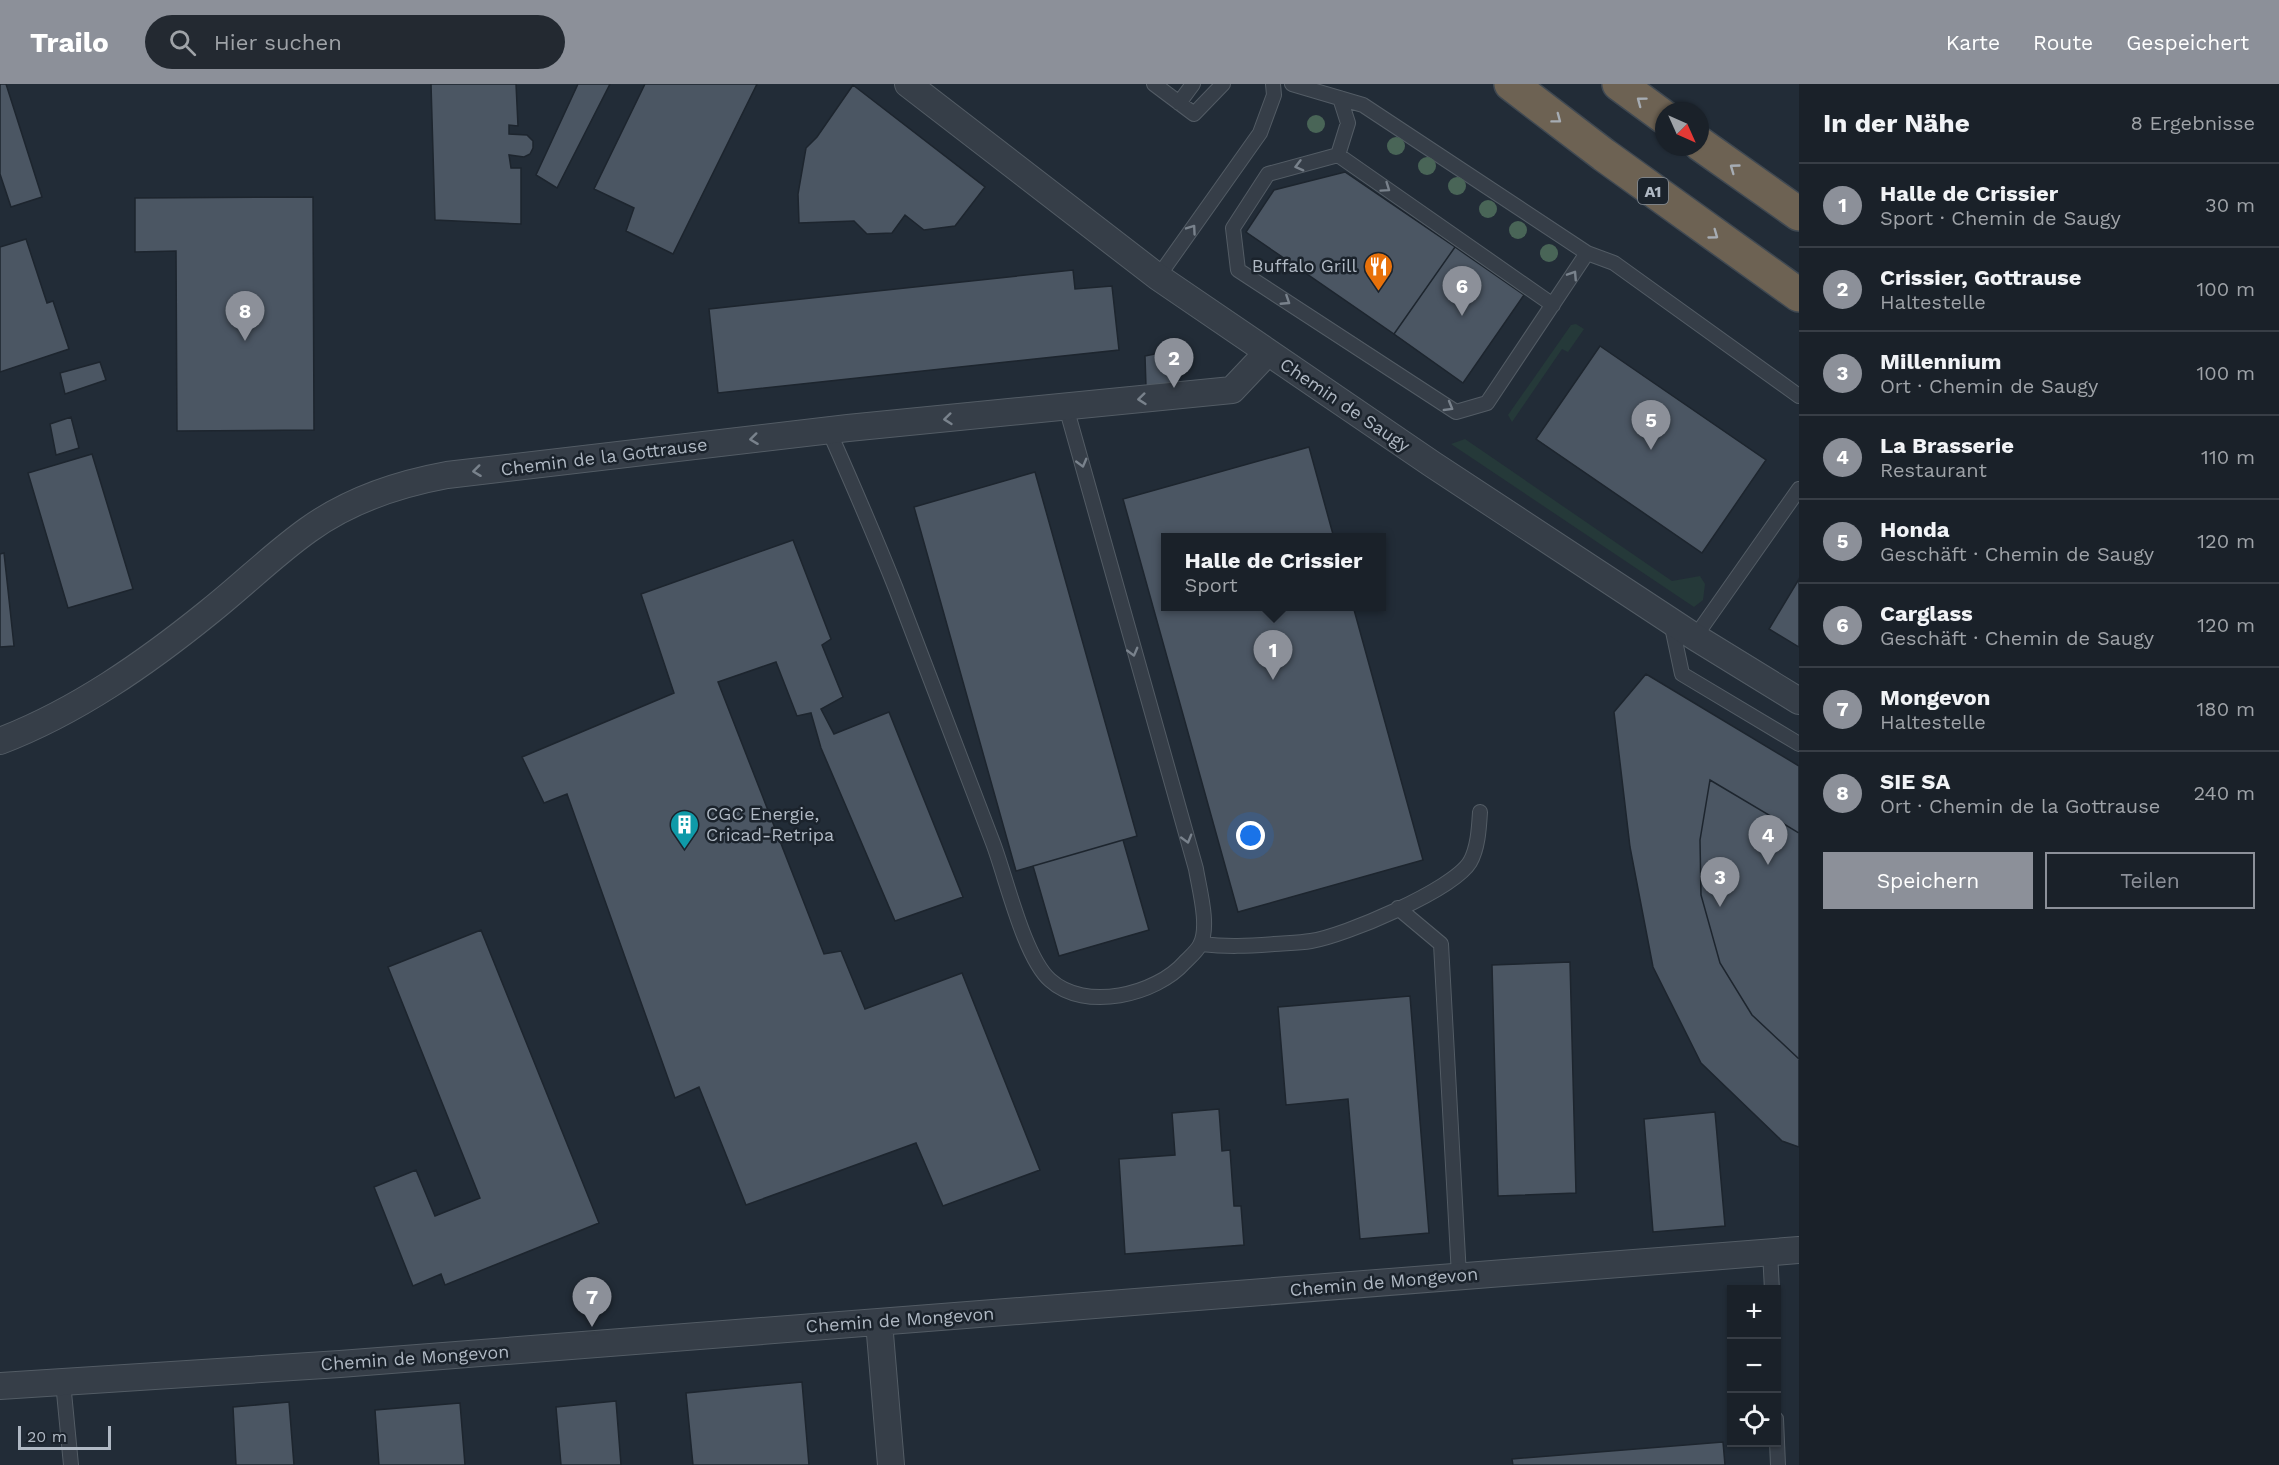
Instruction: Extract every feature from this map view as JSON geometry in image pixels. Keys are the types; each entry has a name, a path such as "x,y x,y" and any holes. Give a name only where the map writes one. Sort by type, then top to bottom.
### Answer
{"highway":[{"name":"A1","path":"1511,84 1633,176 1799,295"},
{"path":"1619,84 1655,110"},
{"path":"1709,150 1799,214"}],"street":[{"name":"Chemin de Saugy","path":"908,84 1158,277 1432,464 1671,622 1799,701"},
{"name":"Chemin de la Gottrause","path":"0,741 29,730 122,676 207,614 309,529 371,496 415,481 447,475 829,431 1232,390 1268,352"},
{"name":"Chemin de Mongevon","path":"0,1386 340,1364 1799,1250"},
{"path":"879,1322 891,1465"}],"lane":[{"path":"1179,103 1193,84"},
{"path":"1159,85 1194,114 1223,84"},
{"path":"1158,277 1260,133 1274,96 1273,84"},
{"path":"1292,84 1363,105 1587,253 1614,263 1799,396"},
{"path":"1338,155 1348,123 1340,98"},
{"path":"1338,155 1553,305"},
{"path":"1338,155 1268,174 1233,228 1238,270 1456,412 1487,403 1587,253"},
{"path":"829,431 896,587 1031,950 1047,978 1063,991 1082,997 1109,996 1153,986 1176,973 1201,944 1204,912 1196,869 1066,407"},
{"path":"1695,637 1799,489"},
{"path":"1671,622 1682,674 1799,744"},
{"path":"1201,944 1231,948 1310,942 1343,933 1398,908 1441,886 1470,862 1477,840 1480,813"},
{"path":"1398,908 1441,944 1459,1276"},
{"path":"1770,1252 1772,1285"},
{"path":"63,1382 69,1462"},
{"path":"1777,1447 1778,1465"}],"green space":[{"path":"1576,324 1584,329 1568,352 1562,349 1512,422 1508,415 1571,325"},
{"path":"1465,439 1672,581 1700,576 1705,584 1703,600 1694,607 1451,444"}],"building":[{"path":"0,84 6,84 42,197 11,207 0,174"},
{"path":"431,84 516,84 518,126 509,125 509,134 527,135 533,141 530,154 524,157 509,155 511,168 521,168 521,224 435,220"},
{"path":"578,84 610,84 557,188 536,175"},
{"path":"645,84 757,84 673,254 626,231 634,208 594,189"},
{"path":"853,85 985,187 955,226 924,230 905,215 892,233 867,234 854,221 799,223 798,194 806,148 817,137"},
{"name":"Buffalo Grill","path":"1345,172 1455,247 1394,334 1246,232 1274,190"},
{"path":"313,197 314,430 177,431 176,251 135,252 135,198"},
{"path":"26,239 47,303 53,301 69,349 0,372 0,247"},
{"path":"1455,247 1524,295 1463,383 1394,334"},
{"path":"1073,270 1075,289 1112,286 1119,350 718,393 709,309"},
{"path":"1600,346 1766,460 1702,553 1536,439"},
{"path":"1169,351 1173,383 1146,387 1145,356"},
{"path":"100,362 106,380 65,394 60,373"},
{"path":"71,417 79,448 56,455 50,424"},
{"path":"1309,447 1333,533 1161,533 1161,611 1354,611 1423,860 1238,912 1123,499"},
{"path":"92,454 133,589 68,608 28,473"},
{"path":"1035,472 1137,836 1016,871 914,507"},
{"name":"CGC Energie, Cricad-Retripa","path":"793,540 831,639 822,645 843,697 821,709 834,734 889,712 963,897 895,921 821,748 811,713 797,716 776,662 718,682 824,954 841,951 865,1009 962,973 1040,1170 943,1206 916,1143 746,1205 699,1087 675,1098 567,794 544,803 522,757 674,693 641,594"},
{"path":"4,553 14,646 0,647 0,554"},
{"path":"1799,579 1799,647 1769,629"},
{"path":"1646,674 1799,766 1799,1147 1782,1141 1701,1063 1653,967 1630,847 1614,712"},
{"path":"1710,780 1799,833 1799,1059 1752,1015 1720,963 1701,895 1700,840"},
{"path":"1123,840 1149,930 1059,956 1033,866"},
{"path":"481,930 599,1223 445,1285 441,1274 413,1286 374,1187 416,1170 435,1216 480,1198 388,967"},
{"path":"1570,962 1576,1193 1498,1196 1492,965"},
{"path":"1410,996 1429,1233 1360,1239 1348,1099 1286,1105 1278,1007"},
{"path":"1219,1109 1222,1151 1230,1150 1234,1206 1241,1206 1244,1245 1125,1254 1119,1159 1175,1155 1172,1113"},
{"path":"1715,1112 1725,1226 1653,1232 1644,1119"},
{"path":"802,1382 809,1465 693,1465 686,1393"},
{"path":"616,1401 621,1465 561,1465 556,1407"},
{"path":"289,1402 294,1465 236,1465 233,1407"},
{"path":"460,1403 465,1465 379,1465 375,1410"},
{"path":"1723,1442 1725,1465 1513,1465 1512,1459"}],"place":[{"name":"Buffalo Grill","path":"1378,292"},
{"name":"Carglass","path":"1462,316"},
{"name":"SIE SA","path":"245,341"},
{"name":"Crissier, Gottrause","path":"1174,388"},
{"name":"Honda","path":"1651,450"},
{"name":"Halle de Crissier","path":"1273,680"},
{"name":"CGC Energie, Cricad-Retripa","path":"685,850"},
{"name":"La Brasserie","path":"1768,865"},
{"name":"Millennium","path":"1720,907"},
{"name":"Mongevon","path":"592,1327"}]}
